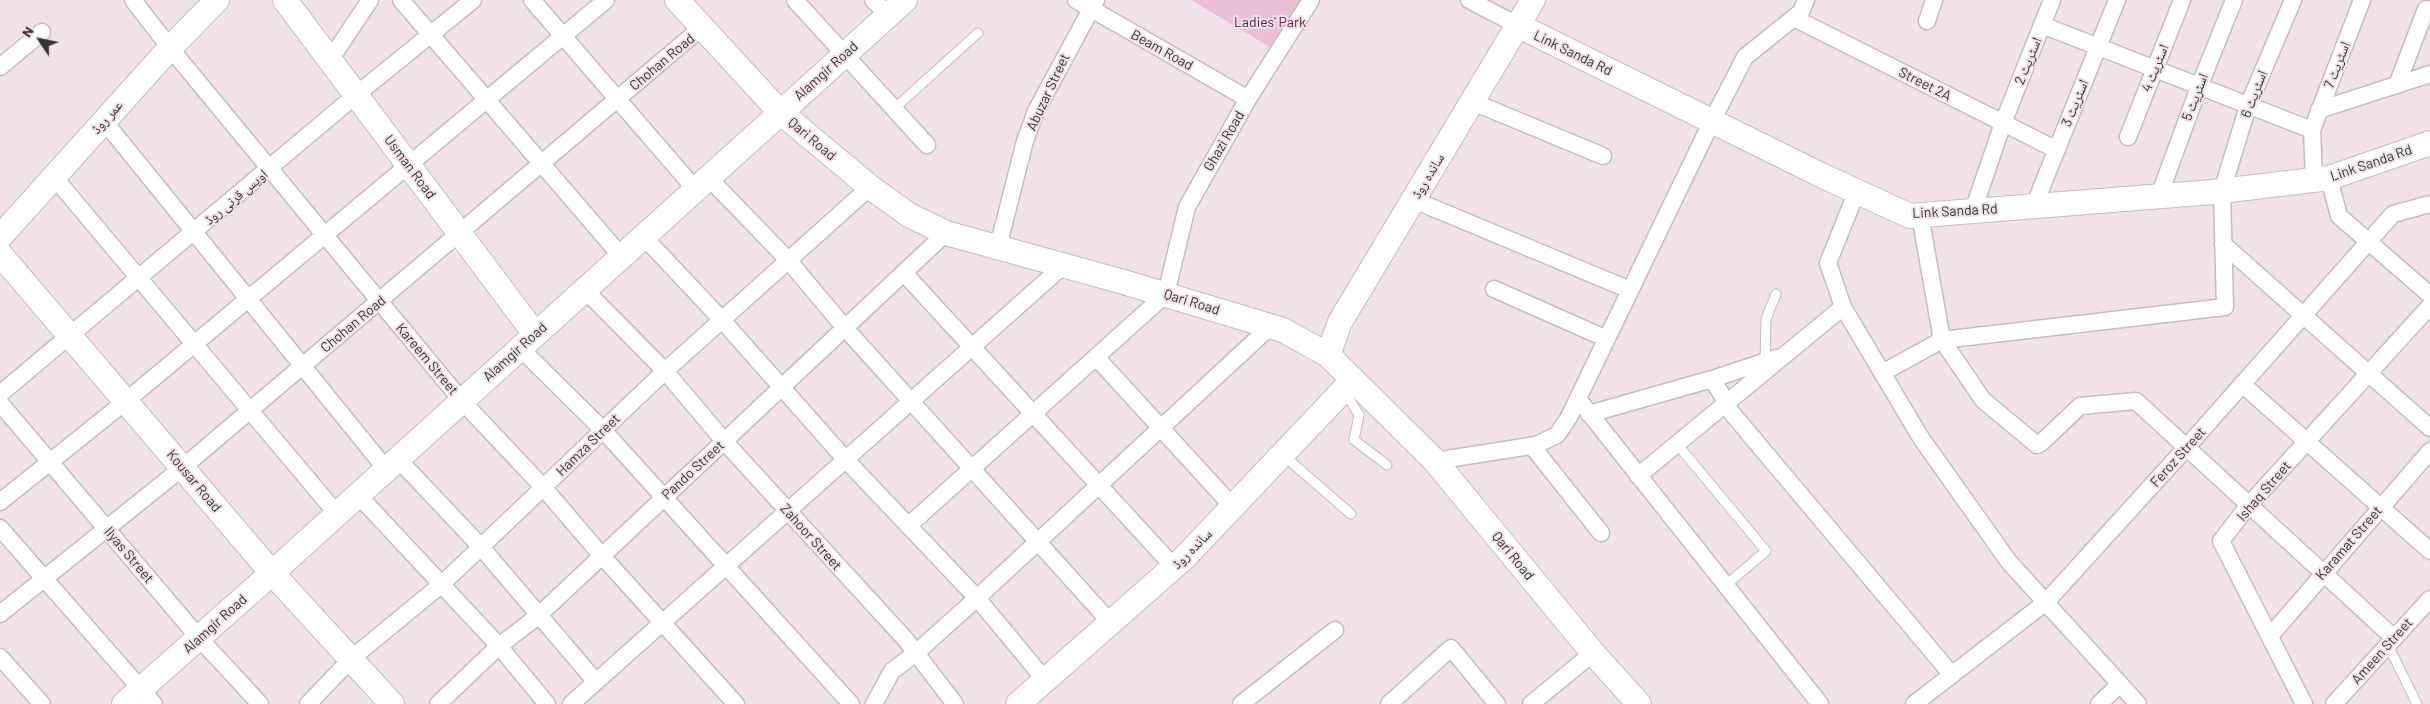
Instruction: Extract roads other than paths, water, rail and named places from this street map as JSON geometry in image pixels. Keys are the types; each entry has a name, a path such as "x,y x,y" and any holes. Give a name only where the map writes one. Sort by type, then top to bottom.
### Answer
{"street":[{"name":"Kareem Street","path":"133,0 170,48 462,401 543,487 602,556 736,704"},
{"name":"عمر روڈ","path":"0,237 170,48 217,0"},
{"name":"Usman Road","path":"285,0 460,234 528,341"},
{"path":"330,60 370,0"},
{"path":"401,0 621,256"},
{"name":"اویس قرنی روڈ","path":"0,394 356,95 473,0"},
{"path":"532,0 618,99 702,183 788,260 845,328 1111,622"},
{"path":"0,502 126,401 410,166 606,0"},
{"name":"Qari Road","path":"678,0 701,28 780,112 870,187 909,215 946,233 1166,294 1283,330 1328,355 1348,385 1436,461 1593,653 1639,704"},
{"path":"795,0 927,145"},
{"name":"Ghazi Road","path":"1166,294 1186,206 1248,99 1311,0"},
{"path":"1469,0 1517,25"},
{"name":"ساندہ روڈ","path":"1328,355 1340,322 1533,0"},
{"path":"1436,461 1532,446 1557,435 1578,399 1712,121 1745,57 1801,12 1806,0"},
{"path":"1927,21 1934,0"},
{"name":"اسٹریٹ 2","path":"1973,211 2003,123 2052,0"},
{"name":"اسٹریٹ 3","path":"2034,206 2117,0"},
{"name":"اسٹریٹ 4","path":"2128,137 2182,0"},
{"name":"اسٹریٹ 5","path":"2159,196 2199,87 2234,0"},
{"name":"اسٹریٹ 6","path":"1942,340 2225,307 2222,191 2248,106 2293,0"},
{"name":"اسٹریٹ 7","path":"2312,130 2362,0"},
{"name":"Beam Road","path":"1087,3 1248,99"},
{"name":"Abuzar Street","path":"998,247 1025,141 1036,111 1087,3"},
{"name":"Alamgir Road","path":"140,699 199,638 845,54 889,5"},
{"path":"2397,85 2426,9"},
{"name":"Street 2A","path":"1794,18 2057,150"},
{"name":"Link Sanda Rd","path":"1517,25 1910,216 2222,191 2321,179 2430,143"},
{"path":"2042,25 2312,130 2321,179 2339,216 2369,240 2430,295"},
{"name":"Chohan Road","path":"0,614 182,468 701,28"},
{"path":"0,67 42,32"},
{"path":"2319,110 2430,74"},
{"path":"1473,102 1604,156"},
{"path":"104,121 303,366 392,464 481,547 596,682"},
{"path":"54,177 337,514"},
{"name":"Hamza Street","path":"308,704 352,658 442,584 665,371 870,187"},
{"path":"1857,191 1828,262 1843,307 1921,438 1998,546 2138,704"},
{"path":"1414,200 1630,290"},
{"name":"Feroz Street","path":"1914,704 2046,602 2185,449 2393,214 2430,204"},
{"path":"1920,215 1942,340 1983,400 2032,443 2041,443 2080,406 2136,401 2185,449 2323,573 2391,641"},
{"name":"Pando Street","path":"438,704 499,646 538,616 946,233"},
{"path":"643,236 722,320 780,388 846,460 977,598 1045,680"},
{"path":"2223,244 2430,428"},
{"name":"Kousar Road","path":"0,254 272,573 352,658 392,704"},
{"path":"571,704 1064,265"},
{"path":"904,273 1174,567"},
{"name":"Zahoor Street","path":"584,289 665,371 724,441 916,654 955,704"},
{"path":"1494,289 1607,339"},
{"path":"908,526 1166,294"},
{"name":"Ishaq Street","path":"2304,704 2221,541 2248,506 2430,306"},
{"path":"1638,476 1843,307"},
{"path":"874,704 892,671 916,654 1271,326"},
{"path":"1882,373 1942,340"},
{"path":"528,341 603,430 851,704"},
{"path":"1589,414 1712,379 1786,355"},
{"path":"1096,358 1233,507"},
{"path":"1712,379 1726,404 1952,675"},
{"path":"2242,384 2430,551"},
{"name":"ساندہ روڈ","path":"1018,704 1174,567 1348,385"},
{"path":"1578,399 1820,704"},
{"name":"Ilyas Street","path":"0,403 199,638 260,704"},
{"path":"1532,446 1601,533"},
{"name":"Karamat Street","path":"2270,636 2430,451"},
{"path":"358,495 499,646 547,704"},
{"path":"0,528 43,578 140,699"},
{"name":"Ameen Street","path":"2334,704 2430,599"},
{"path":"1241,704 1335,630"},
{"path":"1389,704 1450,648 1497,704"},
{"path":"1531,704 1593,653"},
{"path":"0,657 42,704"},
{"path":"2099,704 2120,684"}],"lane":[{"path":"895,108 978,33"},
{"path":"1765,362 1766,320 1776,294"},
{"path":"1348,385 1359,415 1354,440 1387,465"},
{"path":"1677,444 1766,551 1726,585"},
{"path":"1282,455 1351,514"},
{"path":"2391,641 2417,704"}],"park label":[{"name":"Ladies' Park","path":"1270,22"}]}
